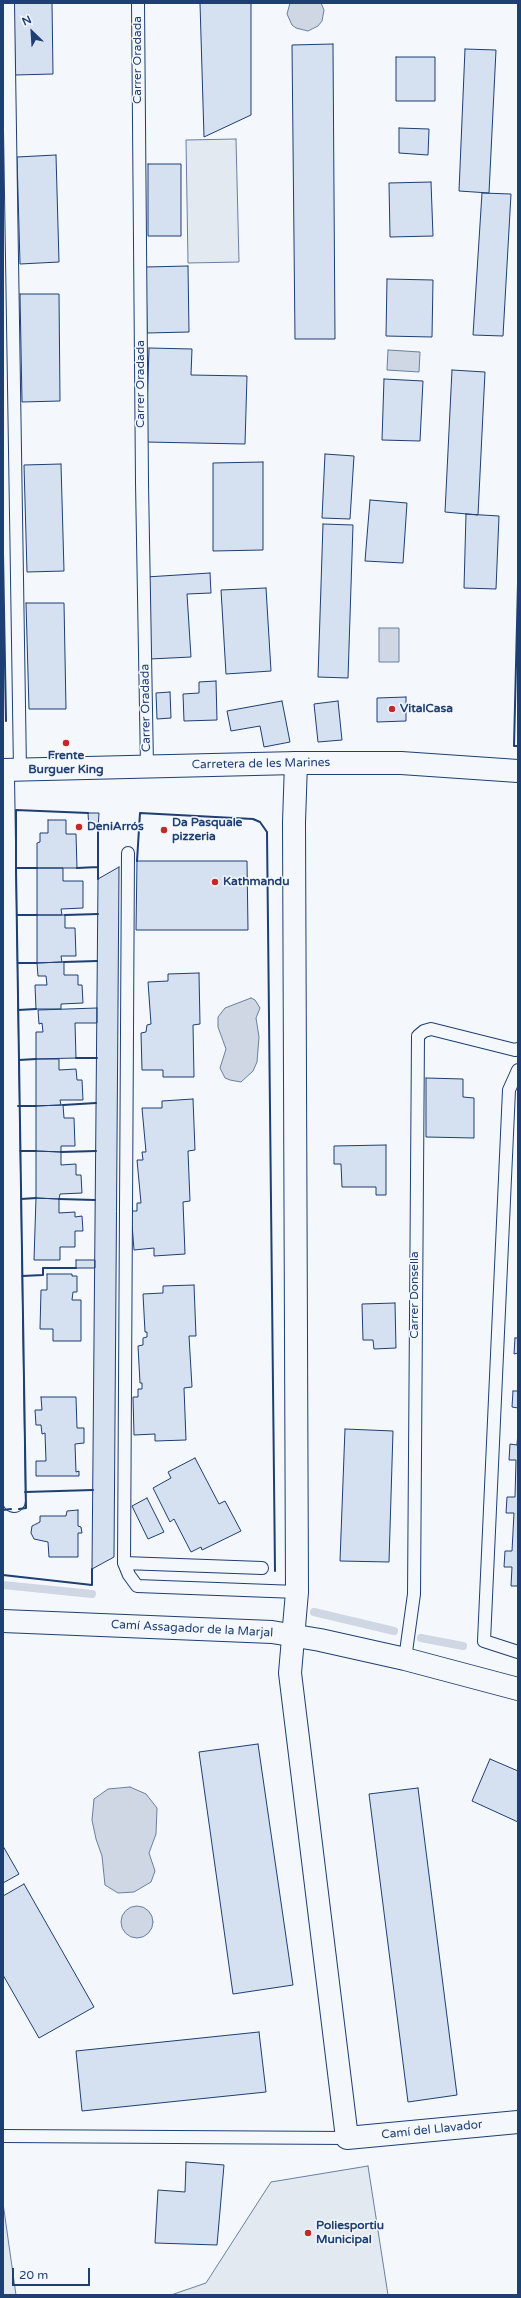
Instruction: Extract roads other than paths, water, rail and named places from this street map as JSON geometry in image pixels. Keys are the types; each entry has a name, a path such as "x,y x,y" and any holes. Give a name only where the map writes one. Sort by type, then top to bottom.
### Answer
{"street":[{"name":"Carretera de les Marines","path":"9,772 147,766 296,763 401,763 518,771"},
{"path":"296,763 294,830 297,1592 290,1673 347,2138"},
{"path":"9,772 14,1501"},
{"name":"Camí Assagador de la Marjal","path":"3,1622 254,1630 320,1640 405,1659 518,1689"},
{"name":"Camí del Llavador","path":"347,2138 518,2122"}],"lane":[{"path":"8,3 9,772"},
{"name":"Carrer Oradada","path":"138,3 142,483 147,766"},
{"path":"128,853 124,1563 137,1586 297,1592"},
{"name":"Carrer Donsella","path":"405,1659 414,1594 418,1036 424,1031 431,1029 515,1050 518,1049"},
{"path":"518,1070 509,1090 484,1641 518,1652"},
{"path":"124,1563 262,1568"},
{"path":"3,2136 347,2138"}],"waterway":[{"path":"3,1585 92,1594"},
{"path":"314,1612 394,1631"},
{"path":"421,1638 463,1646"}],"place":[{"name":"VitalCasa","path":"392,709"},
{"name":"Frente Burguer King","path":"66,743"},
{"name":"DeniArrós","path":"79,827"},
{"name":"Da Pasquale pizzeria","path":"164,830"},
{"name":"Kathmandu","path":"215,882"},
{"name":"Poliesportiu Municipal","path":"308,2233"}]}
